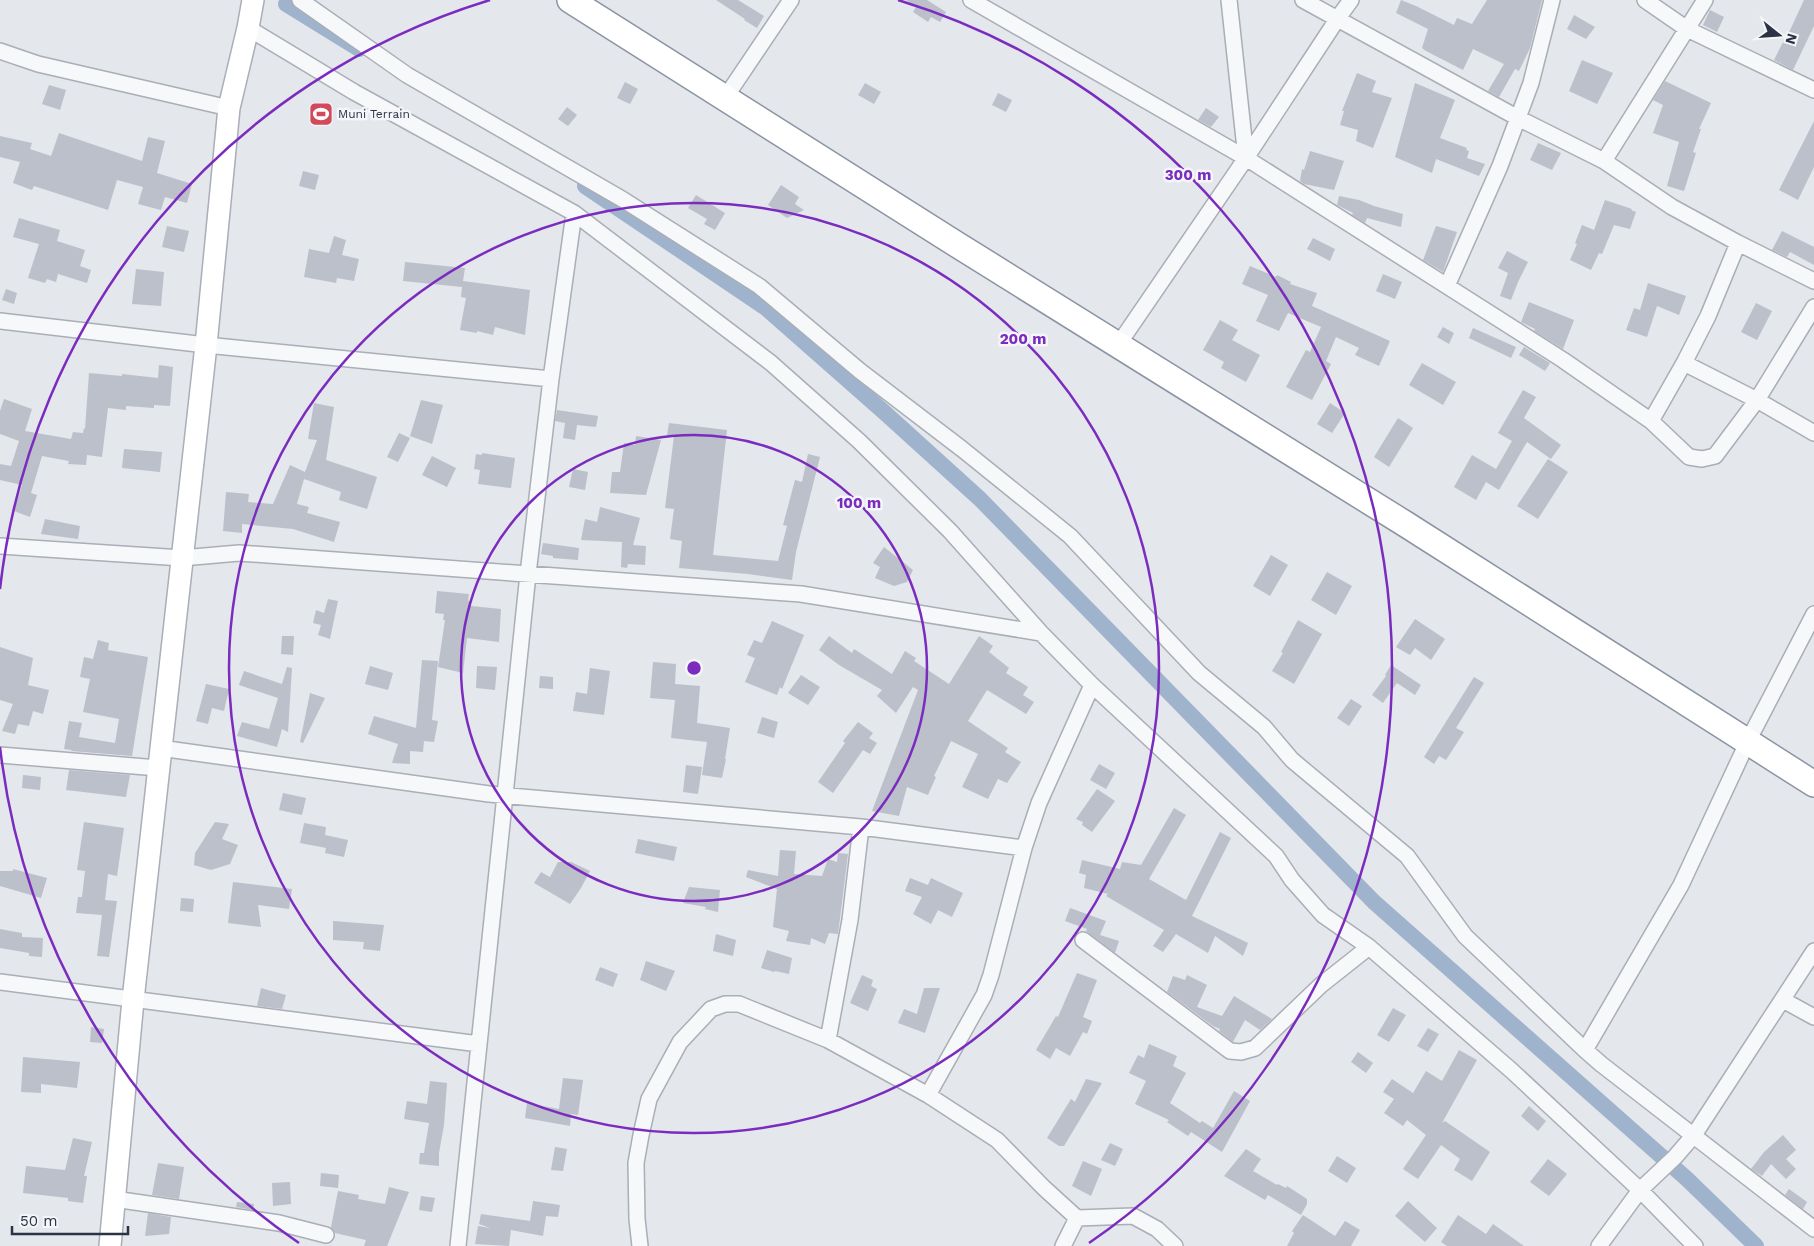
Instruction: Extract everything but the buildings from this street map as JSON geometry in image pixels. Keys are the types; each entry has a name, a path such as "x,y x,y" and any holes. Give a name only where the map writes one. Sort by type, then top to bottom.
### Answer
{"highway":[{"path":"570,0 1814,784"}],"main road":[{"path":"110,1246 133,1000 206,344 228,108 253,0"}],"street":[{"path":"300,0 407,75 622,199 760,286 860,371 962,449 1062,530 1200,673 1264,727 1292,760 1407,856 1465,936 1585,1050 1814,1229"},
{"path":"725,98 791,0"},
{"path":"971,0 1246,158 1563,360 1651,421 1689,456 1702,459 1715,456 1757,400 1814,307"},
{"path":"1229,0 1246,158"},
{"path":"1304,0 1518,118 1604,161 1672,207 1814,281"},
{"path":"1118,345 1351,0"},
{"path":"1447,286 1500,166 1518,118 1530,83 1552,0"},
{"path":"1645,0 1687,29 1813,87"},
{"path":"1604,161 1705,0"},
{"path":"248,28 354,92 574,213 771,363 859,441 950,531 1041,632 1092,684 1276,856 1292,880 1323,915 1369,947 1512,1071 1642,1188 1695,1246"},
{"path":"0,51 38,64 228,108"},
{"path":"458,1246 528,574 551,379 574,213"},
{"path":"1651,421 1708,316 1738,243"},
{"path":"0,321 551,379"},
{"path":"1684,363 1757,400 1814,433"},
{"path":"0,546 182,558 239,553 801,594 1041,632"},
{"path":"1585,1050 1681,885 1748,741 1814,614"},
{"path":"928,1095 984,995 994,967 1024,848 1039,803 1092,684"},
{"path":"0,755 159,758 505,796 861,827 1024,848"},
{"path":"828,1040 850,920 861,827"},
{"path":"1083,940 1230,1051 1241,1052 1254,1048 1321,985 1369,947"},
{"path":"1599,1246 1642,1188 1675,1157 1694,1135 1814,951"},
{"path":"0,982 479,1044"},
{"path":"1783,1000 1814,1017"},
{"path":"640,1246 637,1219 636,1163 650,1099 680,1042 711,1009 725,1004 739,1004 828,1040 928,1095 997,1140 1044,1188 1077,1218 1132,1216 1157,1229 1176,1246"},
{"path":"114,1199 279,1223 326,1235"},
{"path":"1063,1246 1077,1218"}],"waterway":[{"path":"286,4 359,49"},
{"path":"585,186 766,308 884,412 980,499 1374,902 1687,1179 1756,1246"}],"place":[{"name":"Muni Terrain","path":"321,114"}]}
